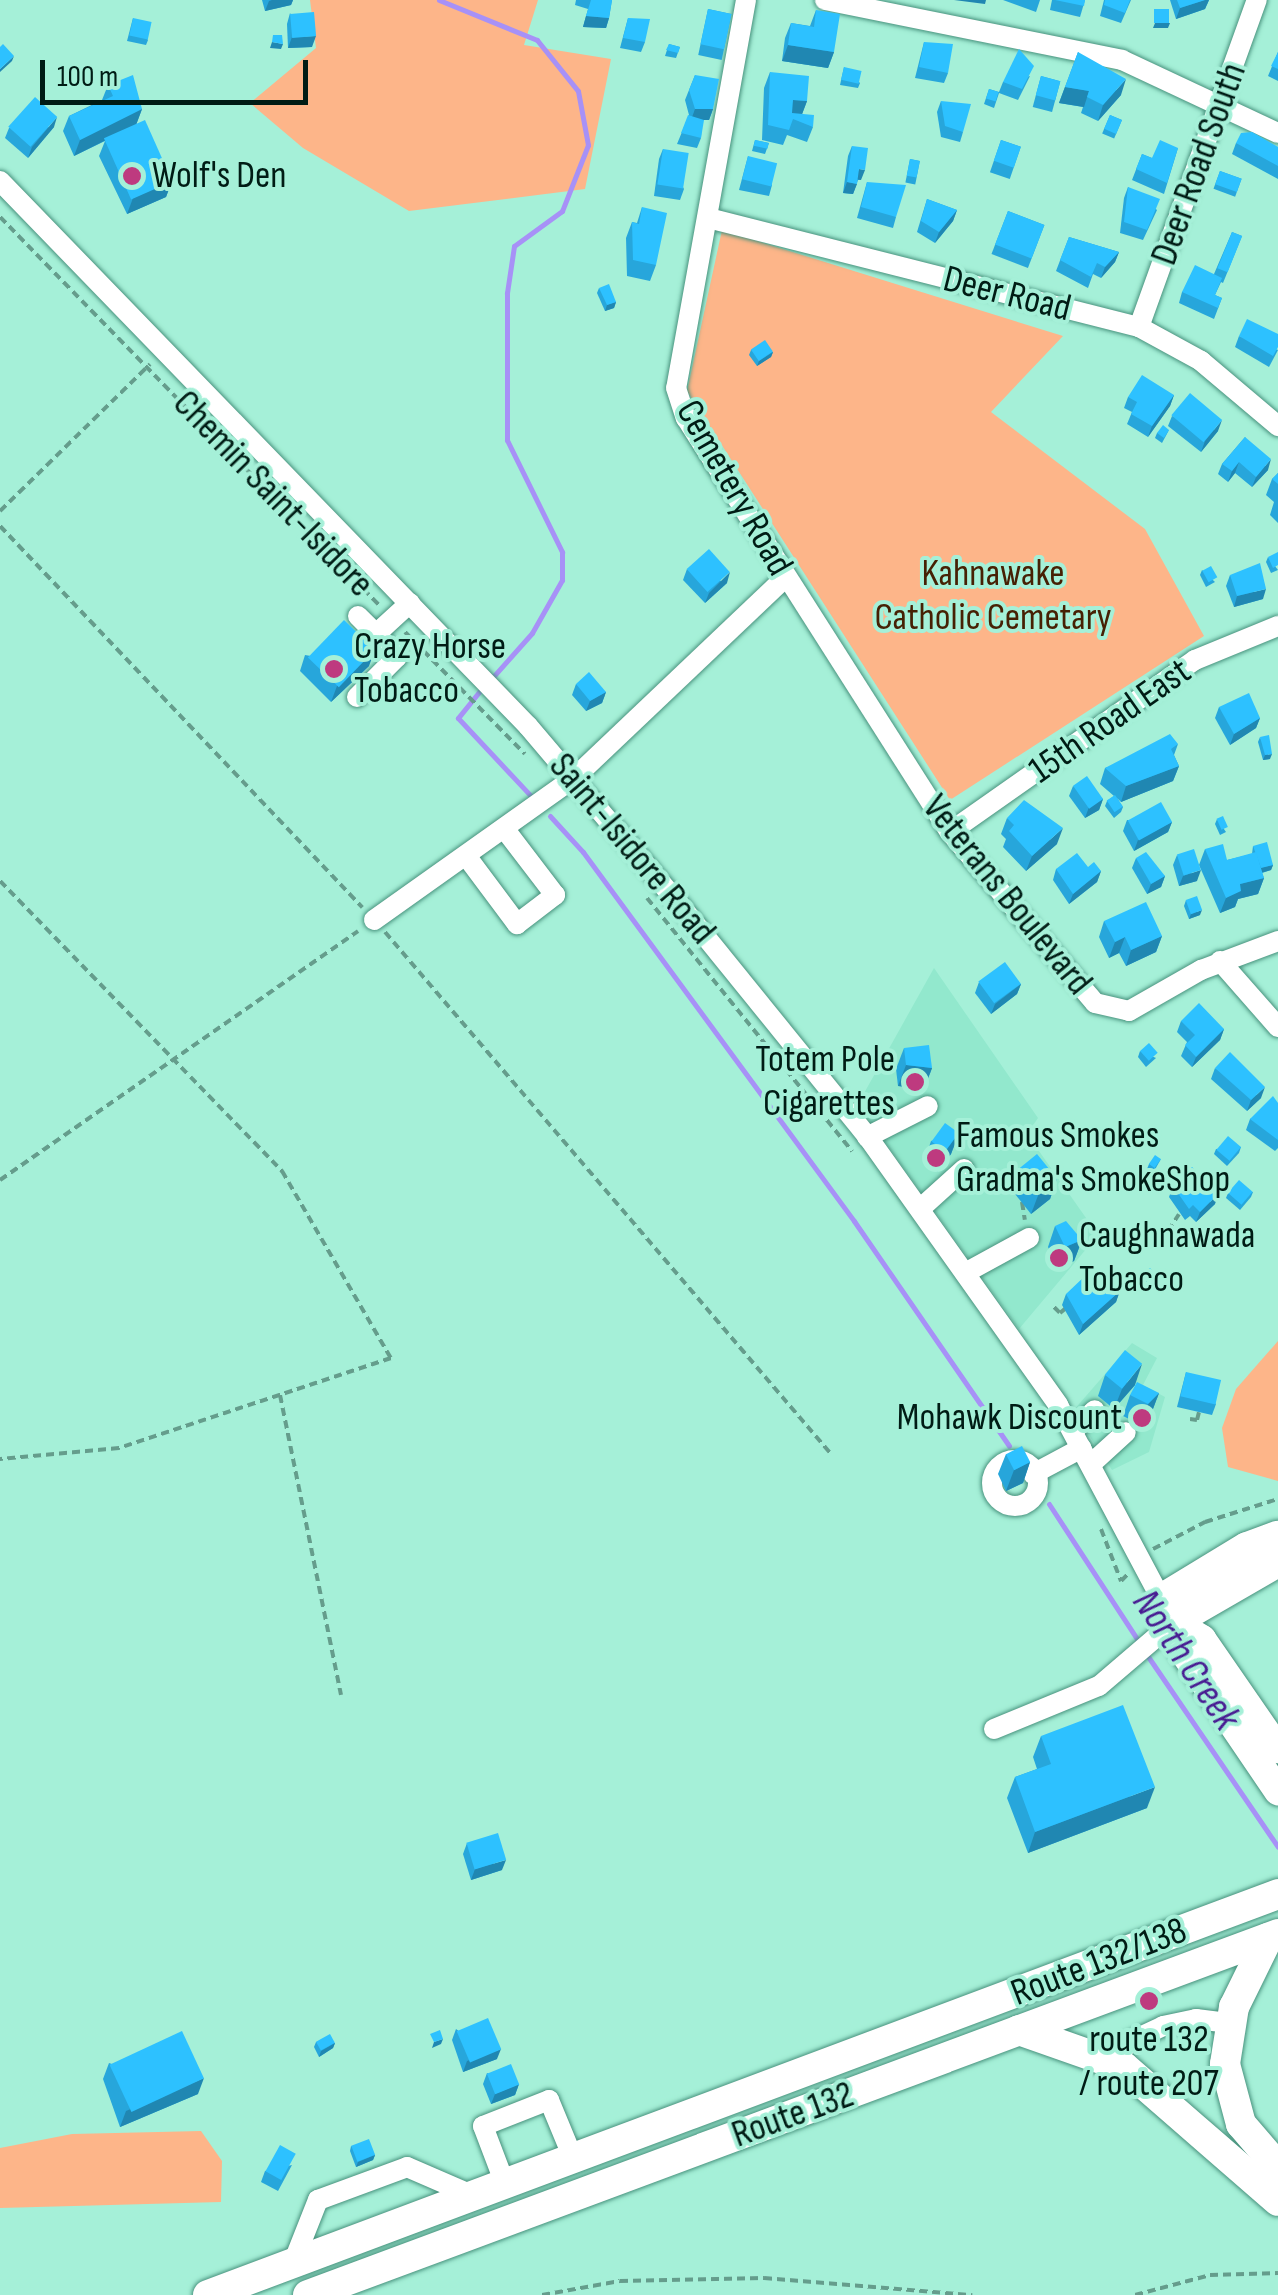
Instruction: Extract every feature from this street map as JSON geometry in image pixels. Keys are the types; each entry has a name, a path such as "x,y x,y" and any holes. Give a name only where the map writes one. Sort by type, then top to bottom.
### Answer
{"highway":[{"path":"1167,1610 1247,1547 1278,1536"},
{"path":"1167,1610 1278,1562"},
{"name":"Route 132/138","path":"920,2029 1278,1894"},
{"path":"1273,1936 1230,2023 1225,2064 1234,2108 1250,2140 1278,2167"},
{"name":"Route 132","path":"308,2295 1273,1936"},
{"name":"Route 132","path":"208,2295 920,2029"},
{"path":"1018,2030 1114,2061 1278,2202"}],"main road":[{"path":"1167,1610 1202,1638 1278,1749"},
{"path":"1167,1610 1182,1650 1278,1791"}],"street":[{"name":"Cemetery Road","path":"746,0 676,388 686,418 874,718"},
{"path":"825,0 1068,45 1223,102 1278,133"},
{"name":"Deer Road South","path":"1139,326 1257,0"},
{"name":"Saint-Isidore Road","path":"0,180 156,358 410,603 574,778 860,1144 921,1208 1082,1448 1167,1610"},
{"name":"Deer Road","path":"708,218 1139,326 1201,361 1278,426"},
{"path":"374,920 472,865 506,831 574,778 784,578"},
{"path":"376,634 410,603"},
{"path":"357,698 397,657 358,616"},
{"name":"15th Road East","path":"950,832 1195,660 1278,626"},
{"name":"Veterans Boulevard","path":"874,718 950,832 1049,955 1104,1009 1129,1011 1220,962 1278,941"},
{"path":"472,865 517,924 555,895 506,831"},
{"path":"1220,962 1278,1027"},
{"path":"860,1144 928,1106"},
{"path":"921,1208 964,1169"},
{"path":"965,1273 1029,1238"},
{"path":"1082,1448 1095,1410"},
{"path":"1035,1473 1082,1448 1126,1432"},
{"path":"994,1728 1099,1686 1167,1610"},
{"path":"1114,2061 1129,2042 1163,2026 1196,2019 1230,2023"},
{"path":"504,2184 484,2126 549,2100 572,2158"},
{"path":"293,2263 318,2200 407,2167 474,2196"}],"path":[{"name":"Chemin Saint-Isidore","path":"0,217 156,358 392,618 532,761"},
{"path":"0,511 156,358"},
{"path":"0,526 374,920 831,1454"},
{"path":"0,880 176,1057 282,1171 391,1358 119,1448 0,1459"},
{"path":"640,890 860,1144"},
{"path":"0,1180 374,920"},
{"path":"1168,1231 1180,1214"},
{"path":"1054,1307 1060,1313 1066,1308"},
{"path":"280,1395 341,1695"},
{"path":"1190,1419 1197,1420 1198,1412"},
{"path":"1155,1548 1205,1522 1278,1498"},
{"path":"1135,2295 1210,2274 1278,2273"},
{"path":"542,2295 620,2281 764,2278 972,2295"}],"shaded area":[{"path":"934,968 1038,1118 1027,1134 1098,1235 1019,1329 858,1104"},
{"path":"1132,1343 1157,1358 1143,1385 1165,1397 1149,1452 1112,1470 1073,1411"}],"green space":[{"path":"310,0 538,0 524,45 611,59 585,189 409,211 303,148 250,103 316,48"},
{"name":"Kahnawake Catholic Cemetary","path":"722,230 1063,336 991,412 1145,529 1204,636 950,800 687,391"},
{"path":"1278,1341 1278,1481 1228,1467 1222,1428 1236,1389"},
{"path":"201,2131 222,2161 221,2202 0,2208 0,2148 72,2134"}],"building":[{"path":"591,0 612,0 609,18 586,16"},
{"path":"1055,0 1085,0 1084,6"},
{"path":"1105,0 1130,0 1125,13 1104,5"},
{"path":"1177,0 1205,0 1180,8"},
{"path":"708,9 731,14 724,49 701,44"},
{"path":"1154,9 1169,9 1169,23 1154,23"},
{"path":"816,10 840,14 834,52 788,45 791,23 814,27"},
{"path":"314,12 316,36 292,38 290,14"},
{"path":"133,18 152,22 148,40 129,36"},
{"path":"628,18 650,19 645,42 623,38"},
{"path":"273,35 282,35 283,44 272,42"},
{"path":"924,42 953,44 948,73 919,67"},
{"path":"3,44 14,56 0,69 0,47"},
{"path":"669,44 680,47 678,53 666,50"},
{"path":"1019,49 1034,66 1022,89 1003,82"},
{"path":"1078,52 1126,79 1103,105 1087,97 1089,91 1065,87"},
{"path":"844,67 862,71 859,84 841,80"},
{"path":"770,72 809,76 807,101 793,100 792,113 814,115 813,127 793,119 789,130 768,125"},
{"path":"133,75 142,109 80,140 69,116 113,96 108,85"},
{"path":"695,75 719,79 713,109 695,109 689,90"},
{"path":"1041,76 1060,81 1055,100 1036,95"},
{"path":"989,89 999,92 996,101 986,99"},
{"path":"35,97 57,117 31,147 8,127"},
{"path":"941,101 971,104 963,132 945,126"},
{"path":"688,115 704,120 701,138 681,133"},
{"path":"1110,115 1122,120 1116,134 1104,129"},
{"path":"145,120 172,181 131,200 104,138"},
{"path":"1252,132 1278,147 1278,166 1236,143 1241,133"},
{"path":"755,140 769,143 767,149 754,146"},
{"path":"1001,140 1021,147 1014,168 994,161"},
{"path":"1160,140 1178,148 1167,183 1136,169 1142,154 1152,158"},
{"path":"852,146 868,148 865,170 859,169 857,184 847,182"},
{"path":"663,149 689,153 683,189 657,185"},
{"path":"748,156 777,163 771,187 742,179"},
{"path":"910,159 920,161 917,178 907,176"},
{"path":"1220,171 1242,179 1237,192 1215,184"},
{"path":"867,182 906,185 896,217 861,207"},
{"path":"1128,187 1160,199 1147,230 1124,222"},
{"path":"927,199 957,210 939,232 921,221"},
{"path":"642,207 667,213 656,265 633,260 632,222 639,224"},
{"path":"1008,211 1044,225 1032,259 995,245"},
{"path":"1232,232 1242,236 1228,272 1217,268"},
{"path":"1069,237 1119,252 1105,267 1097,263 1091,277 1060,260"},
{"path":"1195,265 1222,278 1215,295 1222,298 1218,308 1182,292"},
{"path":"609,284 616,302 607,305 599,288"},
{"path":"1247,319 1278,334 1273,356 1239,336"},
{"path":"765,340 773,352 759,361 751,350"},
{"path":"1142,375 1174,395 1152,426 1131,414 1137,402 1128,397"},
{"path":"1190,393 1222,420 1204,442 1171,415"},
{"path":"1163,425 1169,430 1164,438 1157,433"},
{"path":"1245,437 1271,459 1256,477 1239,462 1232,471 1222,464"},
{"path":"709,549 730,572 707,592 687,569"},
{"path":"1278,552 1278,565 1273,568 1268,557"},
{"path":"1260,563 1266,589 1237,596 1230,575"},
{"path":"1211,566 1217,577 1209,582 1202,571"},
{"path":"344,620 375,650 339,687 308,657"},
{"path":"589,672 606,692 590,701 576,684"},
{"path":"1249,693 1260,718 1234,734 1219,707"},
{"path":"1170,734 1178,744 1171,749 1179,766 1126,786 1105,768"},
{"path":"1269,735 1272,754 1265,755 1260,737"},
{"path":"1087,776 1103,799 1089,809 1073,786"},
{"path":"1115,795 1123,807 1115,812 1107,801"},
{"path":"1024,800 1063,828 1032,856 1009,831 1014,825 1007,818"},
{"path":"1161,802 1172,822 1139,841 1128,820"},
{"path":"1223,816 1228,827 1221,830 1217,819"},
{"path":"1267,842 1273,865 1261,868 1253,846"},
{"path":"1223,844 1227,860 1256,852 1264,878 1240,884 1241,891 1226,898 1205,849"},
{"path":"1194,849 1201,870 1184,875 1177,855"},
{"path":"1146,852 1165,876 1151,884 1136,858"},
{"path":"1077,853 1088,867 1094,862 1101,871 1073,894 1056,869"},
{"path":"1197,896 1202,910 1191,914 1186,900"},
{"path":"1146,902 1162,936 1131,950 1125,937 1115,942 1104,921"},
{"path":"1005,962 1021,984 994,1003 978,981"},
{"path":"1199,1003 1224,1029 1196,1057 1185,1045 1195,1035 1181,1021"},
{"path":"1149,1043 1158,1053 1149,1061 1140,1051"},
{"path":"929,1045 932,1068 906,1065 904,1048"},
{"path":"1230,1052 1265,1087 1251,1100 1215,1068"},
{"path":"1273,1096 1278,1103 1278,1140 1250,1119"},
{"path":"945,1123 959,1133 945,1152 931,1142"},
{"path":"1228,1136 1241,1147 1229,1161 1216,1150"},
{"path":"1037,1154 1057,1179 1039,1193 1019,1168"},
{"path":"1155,1155 1161,1159 1155,1168 1149,1164"},
{"path":"1192,1167 1219,1193 1200,1212 1193,1205 1189,1209 1173,1186"},
{"path":"1239,1180 1253,1192 1241,1205 1228,1193"},
{"path":"1066,1221 1082,1240 1065,1247 1055,1226"},
{"path":"1150,1268 1158,1278 1153,1282 1144,1272"},
{"path":"1123,1274 1129,1281 1123,1288 1115,1281"},
{"path":"1086,1275 1097,1287 1107,1278 1120,1291 1083,1324 1066,1294"},
{"path":"1125,1350 1142,1364 1122,1389 1105,1375"},
{"path":"1186,1372 1221,1380 1215,1404 1180,1396"},
{"path":"1137,1382 1159,1393 1148,1404 1130,1395"},
{"path":"1022,1446 1030,1462 1014,1470 1006,1454"},
{"path":"1123,1705 1155,1787 1035,1832 1015,1777 1051,1764 1041,1736"},
{"path":"498,1833 506,1860 475,1869 466,1843"},
{"path":"488,2018 501,2049 470,2063 457,2031"},
{"path":"440,2030 443,2039 434,2042 430,2034"},
{"path":"182,2031 204,2078 131,2112 109,2065"},
{"path":"330,2034 335,2043 321,2051 316,2042"},
{"path":"511,2064 519,2084 495,2094 487,2074"},
{"path":"369,2139 375,2155 357,2162 351,2146"},
{"path":"280,2145 296,2154 281,2180 265,2171"}],"waterway":[{"path":"439,0 537,40 578,91 588,145 562,211 514,246 507,293 507,440 562,552 562,580 532,633 491,679"},
{"path":"483,687 458,718 531,796"},
{"path":"550,816 583,852 854,1221 1009,1446"},
{"name":"North Creek","path":"1049,1504 1139,1642"},
{"name":"North Creek","path":"1147,1655 1278,1847"}],"place":[{"name":"Wolf's Den","path":"132,176"},
{"name":"Crazy Horse Tobacco","path":"334,669"},
{"name":"Totem Pole Cigarettes","path":"915,1082"},
{"name":"Famous Smokes Gradma's SmokeShop","path":"936,1158"},
{"name":"Caughnawada Tobacco","path":"1059,1258"},
{"name":"Mohawk Discount","path":"1142,1418"},
{"name":"route 132 / route 207","path":"1149,2001"}]}
